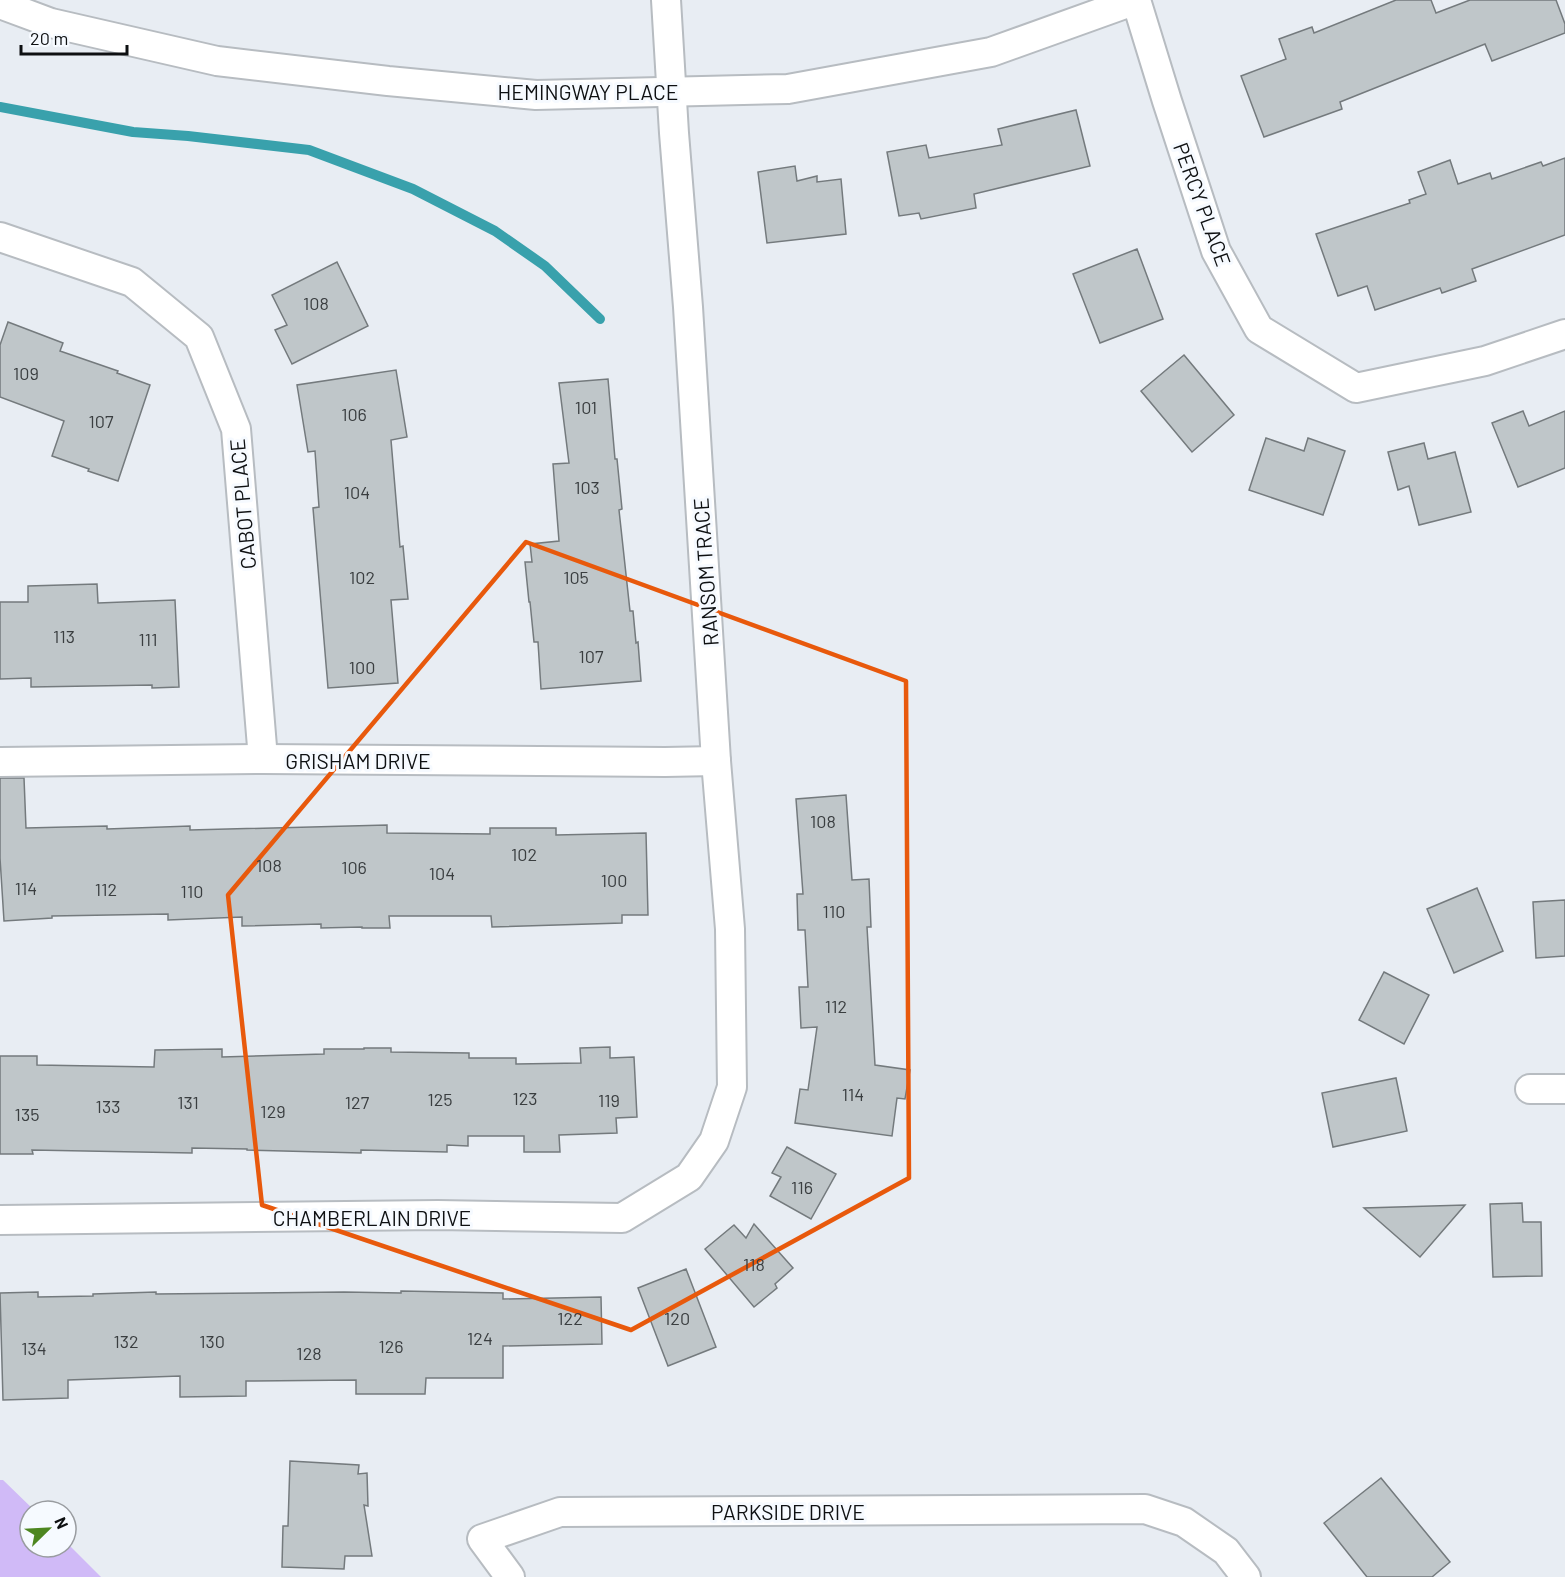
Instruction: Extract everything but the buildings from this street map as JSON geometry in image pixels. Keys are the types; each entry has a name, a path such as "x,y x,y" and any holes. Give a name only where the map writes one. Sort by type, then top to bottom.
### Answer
{"street":[{"name":"RANSOM TRACE","path":"666,0 688,307 716,761 730,928 732,1087 714,1141"},
{"name":"HEMINGWAY PLACE","path":"0,4 51,23 228,62 388,81 536,95 788,89 991,52 1136,0"},
{"name":"PERCY PLACE","path":"1136,0 1216,251 1259,329 1356,388 1485,361 1565,334"},
{"name":"CABOT PLACE","path":"0,237 132,282 199,337 237,429 264,759"},
{"name":"GRISHAM DRIVE","path":"0,762 264,759 716,761"},
{"path":"1530,1089 1565,1089"},
{"name":"CHAMBERLAIN DRIVE","path":"0,1220 438,1215 622,1218 689,1177 714,1141"},
{"name":"PARKSIDE DRIVE","path":"510,1577 482,1539 560,1512 1145,1509 1184,1522 1226,1551 1246,1577"}],"highlighted area":[{"path":"526,542 906,681 909,1178 631,1330 262,1205 228,895"}],"shaded area":[{"path":"0,1480 3,1480 23,1499 18,1499 18,1559 78,1559 78,1554 101,1577 0,1577"}],"waterway":[{"path":"0,107 133,132 309,150 413,189 495,231 545,266 600,319"}]}
